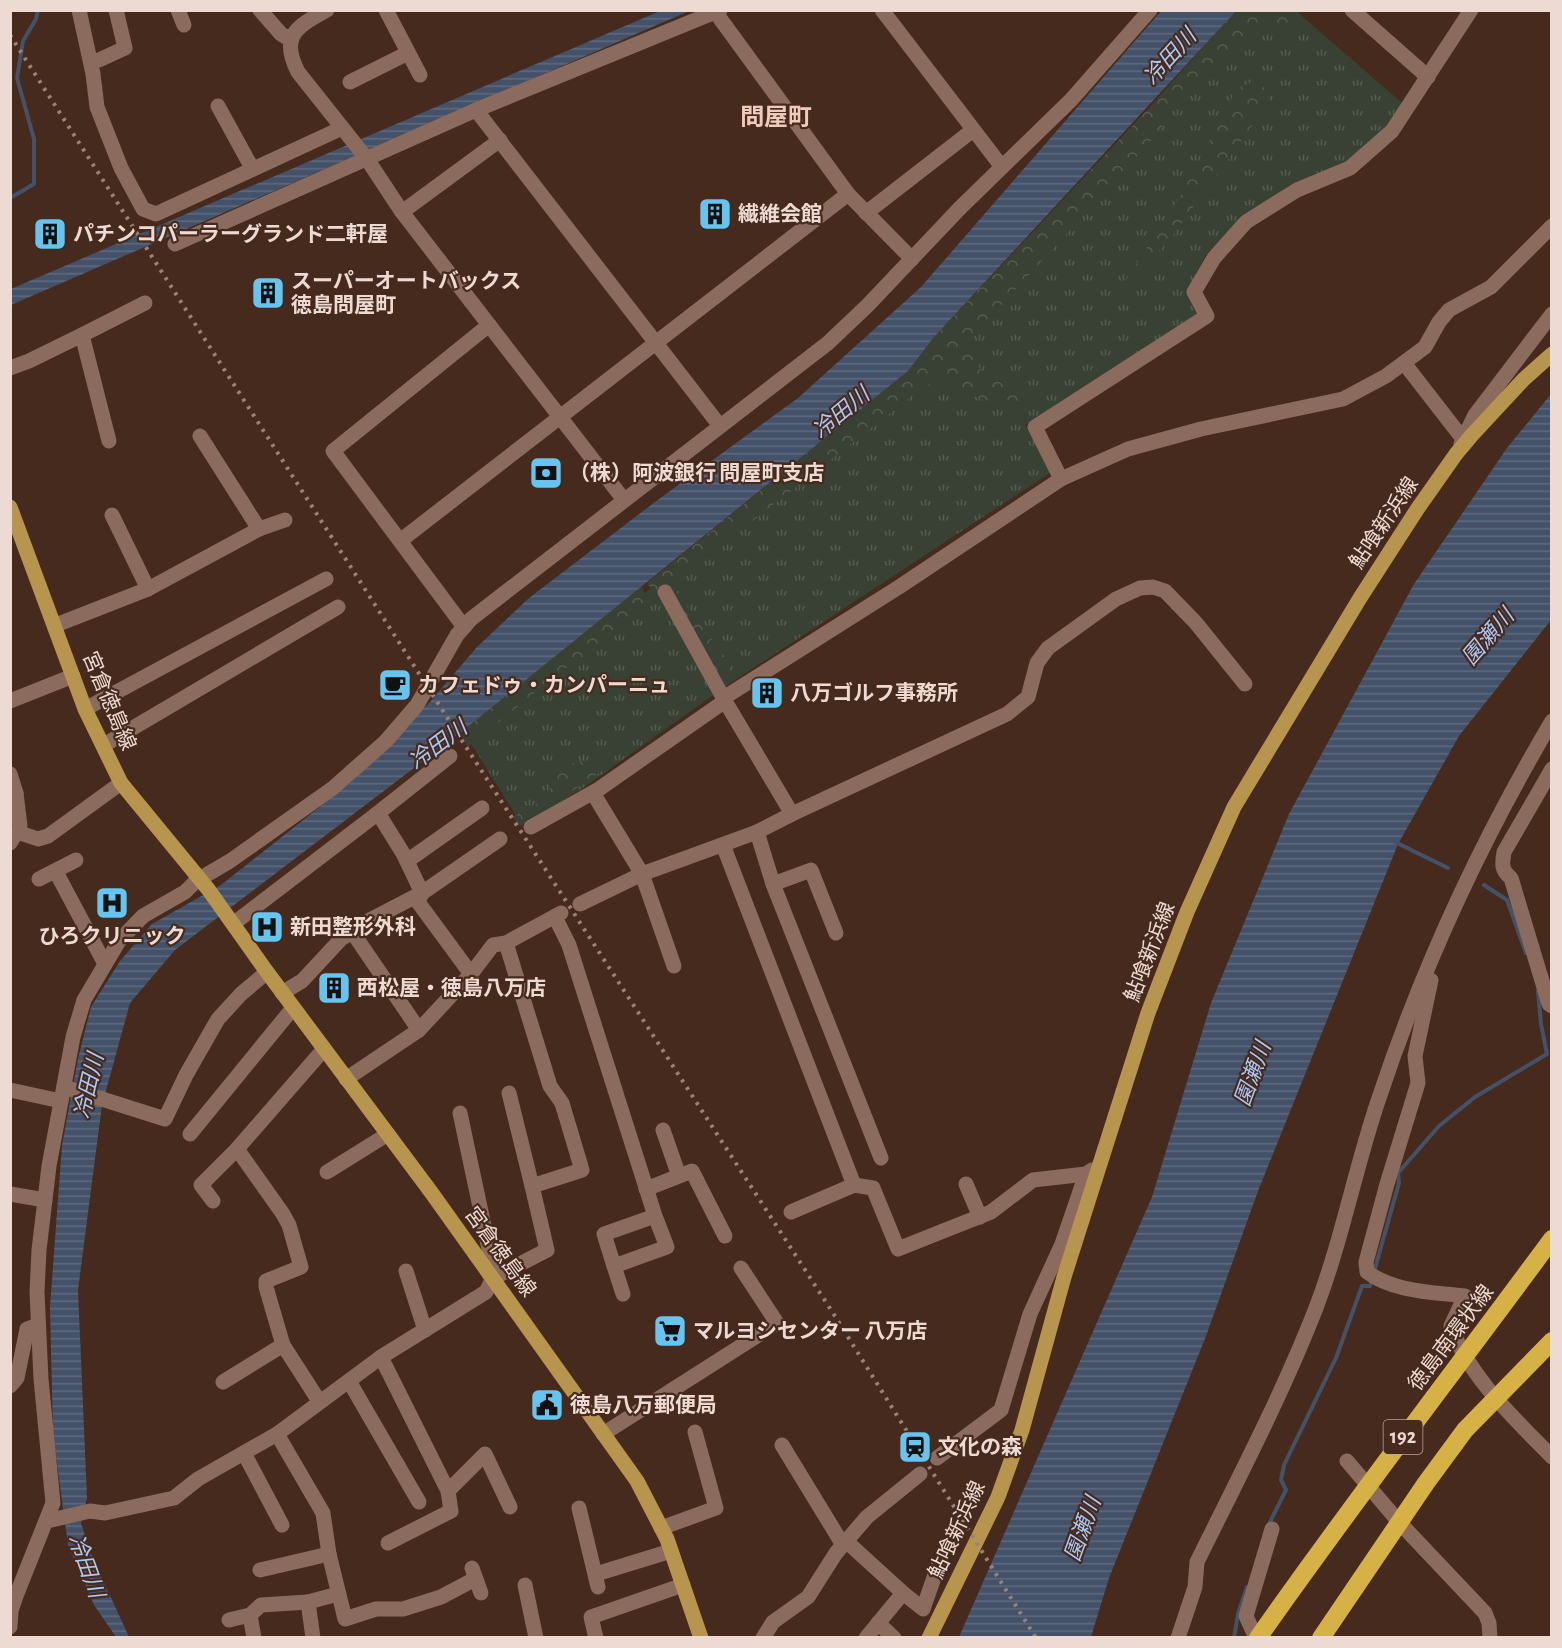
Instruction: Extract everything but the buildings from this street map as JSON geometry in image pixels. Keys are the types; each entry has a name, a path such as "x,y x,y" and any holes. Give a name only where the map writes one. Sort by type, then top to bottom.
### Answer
{"highway":[{"name":"徳島南環状線","path":"1257,1638 1367,1484 1466,1357 1551,1239"},
{"name":"192","path":"1322,1638 1465,1430 1551,1341"}],"main road":[{"name":"鮎喰新浜線","path":"929,1638 998,1497 1018,1441 1064,1277 1148,1013 1187,912 1234,807 1360,598 1456,454 1523,380 1551,354"},
{"name":"宮倉徳島線","path":"11,509 86,709 121,783 229,919 638,1481 662,1528 700,1638"}],"street":[{"path":"78,10 93,74 97,107 121,168 142,209 156,214 342,128"},
{"path":"99,60 125,48 116,10"},
{"path":"178,10 184,25"},
{"path":"260,10 281,34 291,40"},
{"path":"327,10 300,25 291,40 293,62 298,72 367,159 402,212 624,500"},
{"path":"386,10 420,75"},
{"path":"882,10 1002,167"},
{"path":"15,1638 10,1628 15,1579 47,1521 53,1503 46,1440 37,1292 45,1200 73,1037 84,1000 119,941 143,916 185,892 203,885 230,861 333,788 386,741 417,705 444,657 471,618 828,343 1071,100 1150,10"},
{"path":"1352,10 1428,77"},
{"path":"1061,479 1035,427 1207,316 1194,292 1214,258 1246,222 1297,190 1350,168 1392,131 1472,10"},
{"path":"175,244 476,110 718,12 848,194 912,259"},
{"path":"350,82 408,52"},
{"path":"218,106 252,168"},
{"path":"476,110 720,426"},
{"path":"866,213 973,130"},
{"path":"402,212 500,140"},
{"path":"400,541 848,194"},
{"path":"531,827 593,793 725,699 1061,479 1128,449 1201,429 1343,399 1386,376 1425,347 1439,322 1449,310 1491,287 1551,226"},
{"path":"10,368 145,303"},
{"path":"1456,454 1475,415 1551,314"},
{"path":"464,627 333,451 489,325"},
{"path":"82,335 110,441"},
{"path":"1404,363 1463,439"},
{"path":"200,436 259,529"},
{"path":"112,515 148,589"},
{"path":"56,625 148,589 259,529 285,519"},
{"path":"86,709 326,579"},
{"path":"580,904 642,874 757,832 1007,714 1028,697 1037,663 1048,648 1116,599 1140,588 1153,587 1165,591 1196,623 1245,684"},
{"path":"665,592 792,814"},
{"path":"104,744 338,607"},
{"path":"10,700 73,676"},
{"path":"1178,1638 1195,1587 1197,1562 1291,1367 1316,1307 1378,1101 1444,927 1509,794 1551,721"},
{"path":"229,919 378,813 450,756"},
{"path":"1551,769 1504,852 1502,864 1503,872 1511,878 1551,1006"},
{"path":"10,774 20,826 14,838 38,839 48,836 121,783"},
{"path":"593,793 642,874 674,966"},
{"path":"407,861 482,808"},
{"path":"378,813 407,861 422,893 418,902 471,975"},
{"path":"757,832 773,884 881,1158"},
{"path":"282,993 302,981 341,939 370,920 422,893 500,839"},
{"path":"723,845 854,1185"},
{"path":"39,879 76,860"},
{"path":"773,884 811,870 836,933"},
{"path":"56,872 105,964"},
{"path":"346,1079 419,1030 471,975 493,945 506,942 558,915 646,1189 667,1247 614,1266"},
{"path":"353,933 419,1030"},
{"path":"506,942 550,1086 562,1102 582,1170 532,1186"},
{"path":"1430,964 1433,972 1415,1056 1418,1083 1387,1184 1366,1262 1367,1272 1379,1281 1414,1290 1465,1296 1451,1326 1456,1342 1496,1398 1551,1457"},
{"path":"10,1090 105,1100 165,1119 186,1075 218,1019 267,972"},
{"path":"190,1134 293,1008"},
{"path":"213,1201 201,1185 237,1149 324,1049"},
{"path":"491,1276 547,1250 509,1093"},
{"path":"47,1521 90,1511 105,1513 174,1498 198,1479 277,1434 381,1357 486,1292 493,1268 460,1113"},
{"path":"663,1130 680,1176"},
{"path":"327,1172 387,1134"},
{"path":"237,1149 289,1224 301,1267 266,1281 266,1287 283,1345 319,1401"},
{"path":"791,1212 854,1185 873,1188 898,1249 991,1212 1033,1180 1086,1174 1099,1165"},
{"path":"646,1189 692,1171 725,1236"},
{"path":"937,1458 1001,1410 1030,1314 1062,1244 1086,1174"},
{"path":"966,1184 980,1217"},
{"path":"10,1194 45,1200"},
{"path":"623,1294 604,1234 655,1216"},
{"path":"603,1434 777,1323 741,1268"},
{"path":"406,1271 425,1330"},
{"path":"10,1386 17,1378 27,1329 38,1325"},
{"path":"222,1382 283,1345"},
{"path":"381,1357 448,1491 451,1511 387,1543"},
{"path":"349,1381 418,1502"},
{"path":"662,1528 716,1508 695,1432"},
{"path":"277,1434 323,1513 329,1554 345,1619 376,1609 403,1609 441,1597 476,1580"},
{"path":"782,1445 844,1543 922,1609 938,1566"},
{"path":"244,1453 282,1526"},
{"path":"448,1491 485,1454 510,1507"},
{"path":"1347,1461 1485,1613 1489,1623 1490,1638"},
{"path":"763,1638 773,1623 808,1597 836,1553 867,1517 920,1474"},
{"path":"579,1508 597,1580 671,1551"},
{"path":"1257,1638 1246,1616 1272,1529"},
{"path":"260,1570 329,1554"},
{"path":"525,1586 536,1638"},
{"path":"596,1638 591,1617 683,1586"},
{"path":"866,1638 903,1593"},
{"path":"229,1620 250,1615 261,1605 308,1602 339,1594"},
{"path":"308,1602 313,1638"},
{"path":"250,1615 254,1638"},
{"path":"878,1623 894,1638"}],"green space":[{"path":"1235,11 1300,11 1287,28 1248,33 1198,86 1186,91 1167,112 1161,130 968,342 981,371 1027,391 1012,410 950,388 943,375 913,395 671,585 731,665 719,687 647,583 908,371 934,337 1149,108"},
{"path":"1248,11 1296,11 1402,103 1386,128 1346,162 1240,219 1206,255 1187,291 1200,314 1025,425 1053,471 726,686 583,788 522,825 465,734 911,380"},
{"path":"1256,79 1271,95 1248,132 1173,235 1111,303 1181,195 1236,90"},
{"path":"641,584 649,604 624,629 563,670 468,747 460,733"},
{"path":"581,761 605,769 520,826 513,817 540,802 564,767"}],"water":[{"path":"660,11 689,11 11,305 11,289"},
{"name":"冷田川","path":"1161,11 1236,11 934,337 908,371 460,733 175,950 130,1003 102,1105 78,1290 87,1498 81,1523 92,1556 129,1637 116,1637 94,1605 68,1545 53,1434 50,1307 62,1145 78,1059 91,1007 120,961 152,924 221,885 350,783 430,702 477,647 529,598 655,502 798,398 921,287"},
{"name":"園瀬川","path":"1551,394 1551,620 1459,736 1398,844 1258,1191 1206,1336 1109,1578 1091,1637 959,1637 1152,1197 1211,1003 1289,814 1414,584 1507,448"}],"waterway":[{"path":"10,198 34,184 34,139 17,78 23,41 36,19 38,10"},
{"path":"1395,842 1448,868"},
{"path":"1484,885 1507,900 1526,953"},
{"path":"1374,1272 1399,1183 1398,1173 1439,1126 1475,1097 1547,1054 1538,991"},
{"path":"1268,1526 1286,1490 1281,1480 1284,1465 1336,1358 1362,1286 1370,1286 1372,1279"},
{"path":"1234,1638 1238,1614 1247,1587"}],"railway":[{"path":"10,35 459,736 833,1313 1036,1638"}],"place":[{"name":"繊維会館","path":"715,214"},
{"name":"パチンコパーラーグランド二軒屋","path":"50,234"},
{"name":"スーパーオートバックス 徳島問屋町","path":"268,293"},
{"name":"（株）阿波銀行 問屋町支店","path":"546,473"},
{"name":"カフェドゥ・カンパーニュ","path":"395,685"},
{"name":"八万ゴルフ事務所","path":"767,693"},
{"name":"ひろクリニック","path":"112,903"},
{"name":"新田整形外科","path":"267,927"},
{"name":"西松屋・徳島八万店","path":"334,988"},
{"name":"マルヨシセンター 八万店","path":"670,1331"},
{"name":"徳島八万郵便局","path":"547,1405"},
{"name":"文化の森","path":"915,1447"}],"district":[{"name":"問屋町","path":"776,118"}]}
